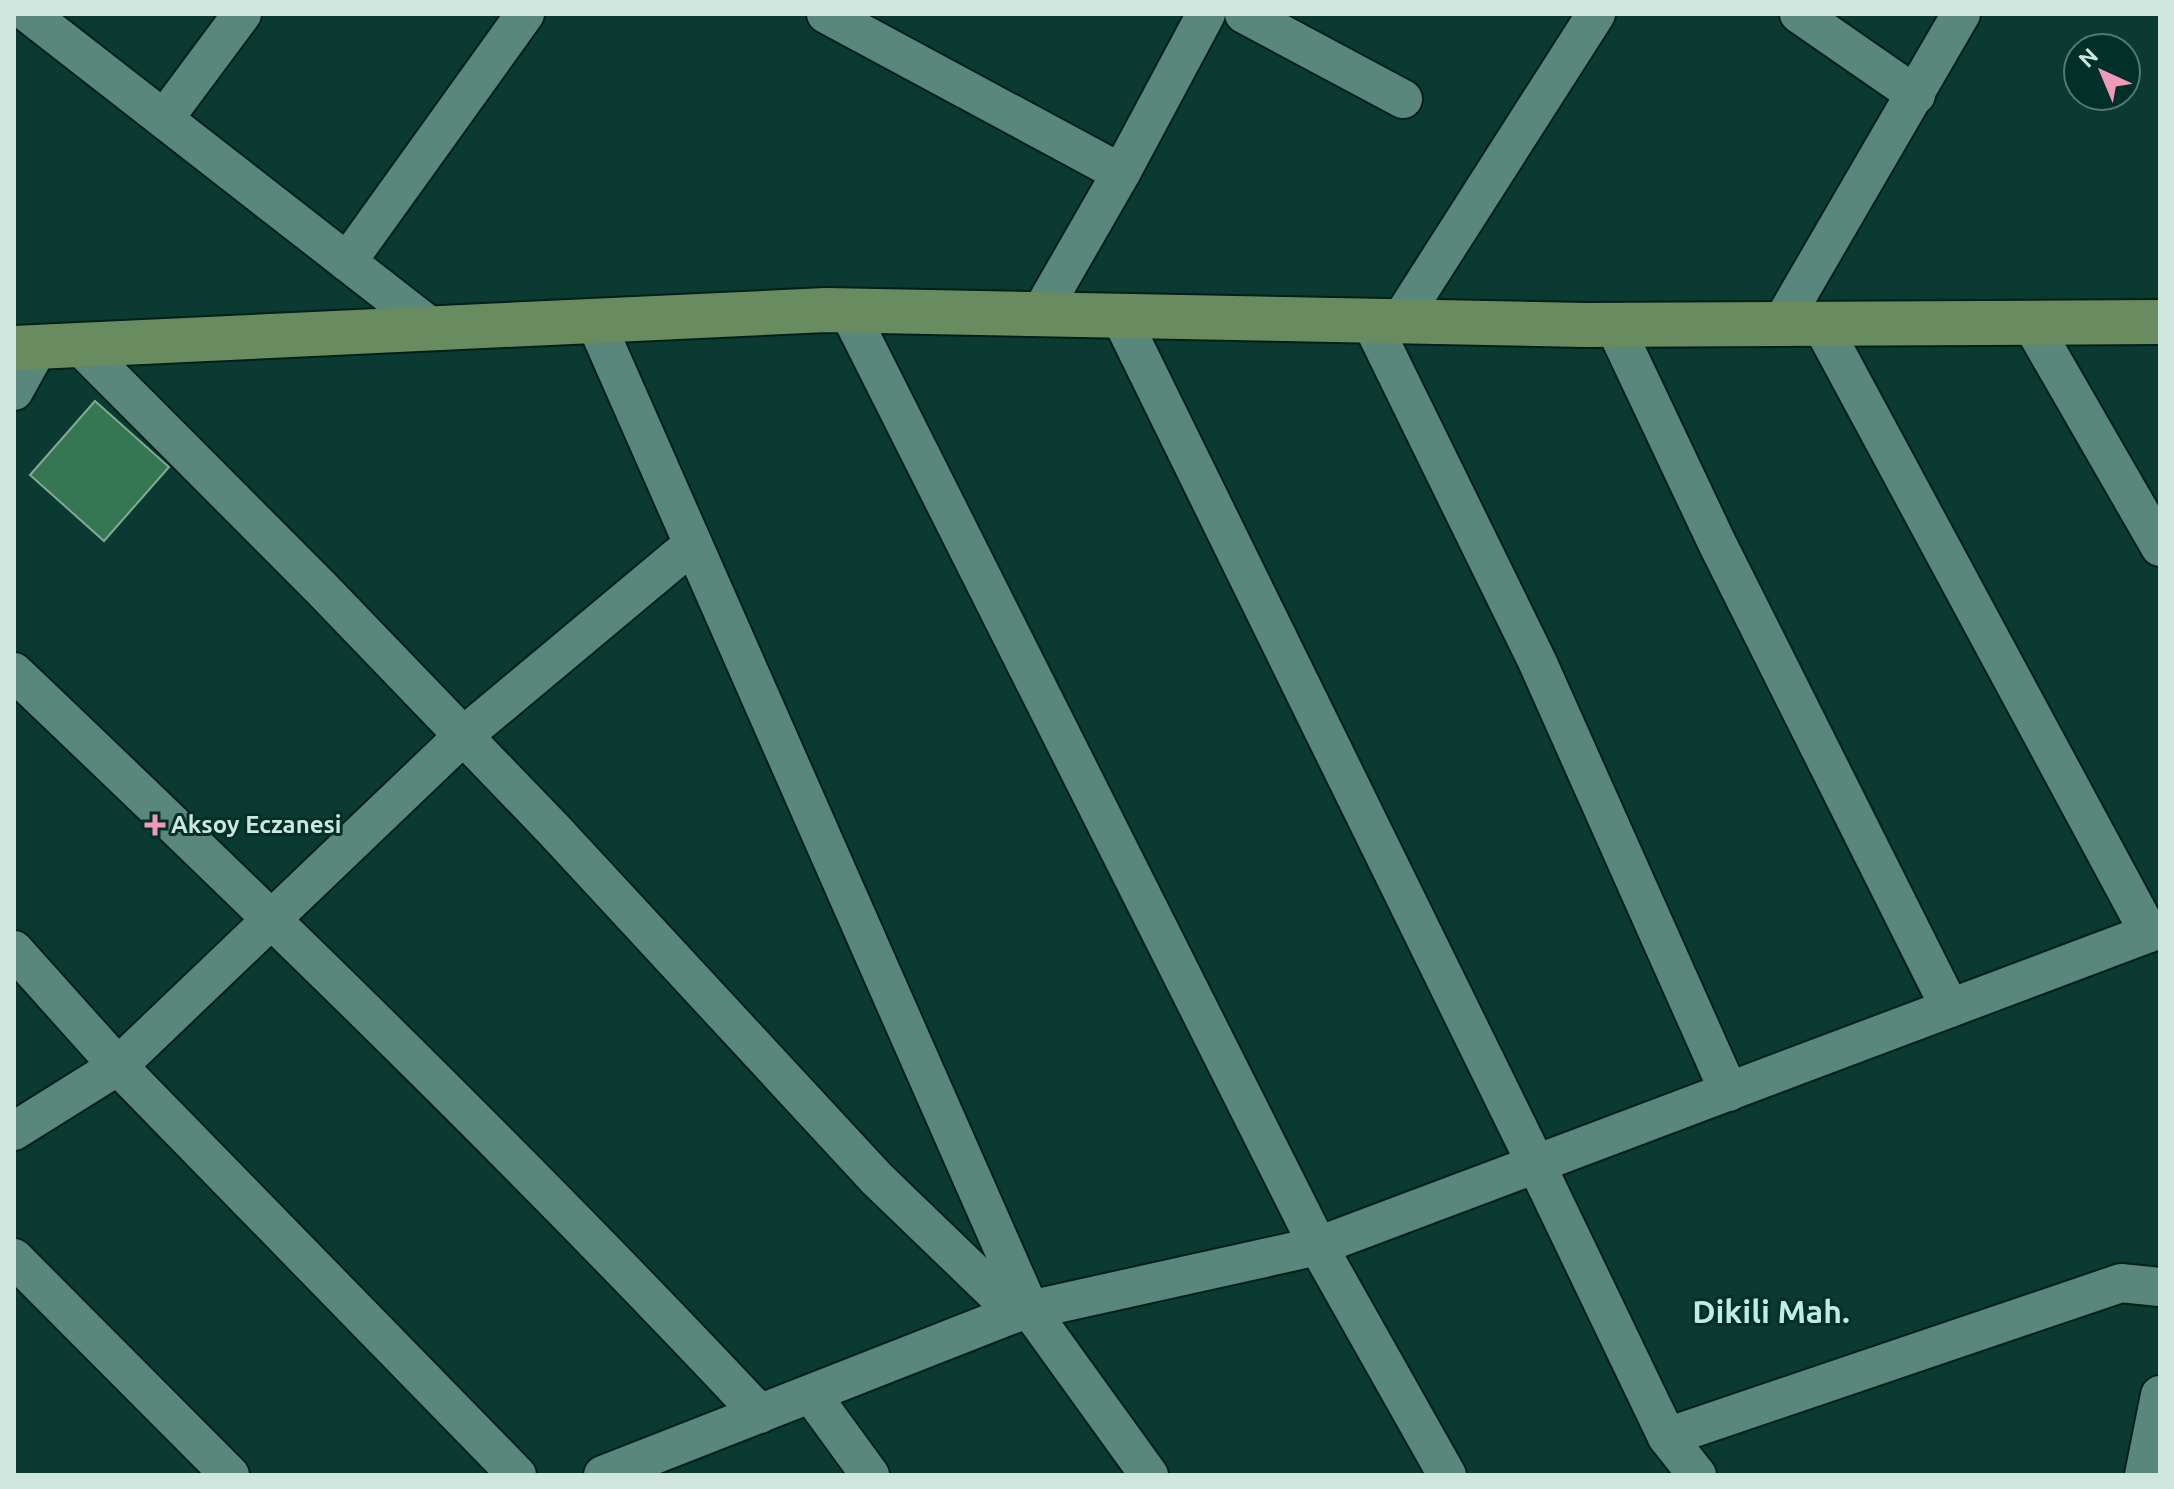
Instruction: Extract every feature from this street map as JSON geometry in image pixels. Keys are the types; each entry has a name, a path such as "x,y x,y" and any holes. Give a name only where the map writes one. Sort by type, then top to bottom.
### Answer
{"main road":[{"path":"44,346 848,310 1614,325 2160,322"}],"street":[{"path":"29,14 432,328"},
{"path":"164,119 242,14"},
{"path":"347,262 525,14"},
{"path":"826,14 1121,173"},
{"path":"1040,314 1121,173 1206,14"},
{"path":"1244,14 1403,99"},
{"path":"1596,14 1385,321 1729,1092"},
{"path":"1799,14 1916,95"},
{"path":"603,1475 1023,1312 1318,1246 2155,931 1801,324 1916,95 1961,14"},
{"path":"848,310 1318,1246 1447,1475"},
{"path":"1120,316 1667,1437 1697,1475"},
{"path":"595,321 1023,1312"},
{"path":"2031,323 2160,547"},
{"path":"1614,325 1717,543 1950,1008"},
{"path":"14,391 44,346 463,736 877,1179 1023,1312 1149,1475"},
{"path":"14,1131 118,1066 463,736 693,544"},
{"path":"14,672 272,918 672,1320 760,1414"},
{"path":"14,950 118,1066 517,1475"},
{"path":"14,1258 230,1475"},
{"path":"1667,1437 2121,1283 2160,1287"},
{"path":"811,1394 870,1475"},
{"path":"2144,1475 2160,1395"}],"building":[{"path":"95,401 169,467 104,541 30,475"}],"place":[{"name":"Aksoy Eczanesi","path":"155,825"}],"district":[{"name":"Dikili Mah.","path":"1771,1312"}]}
